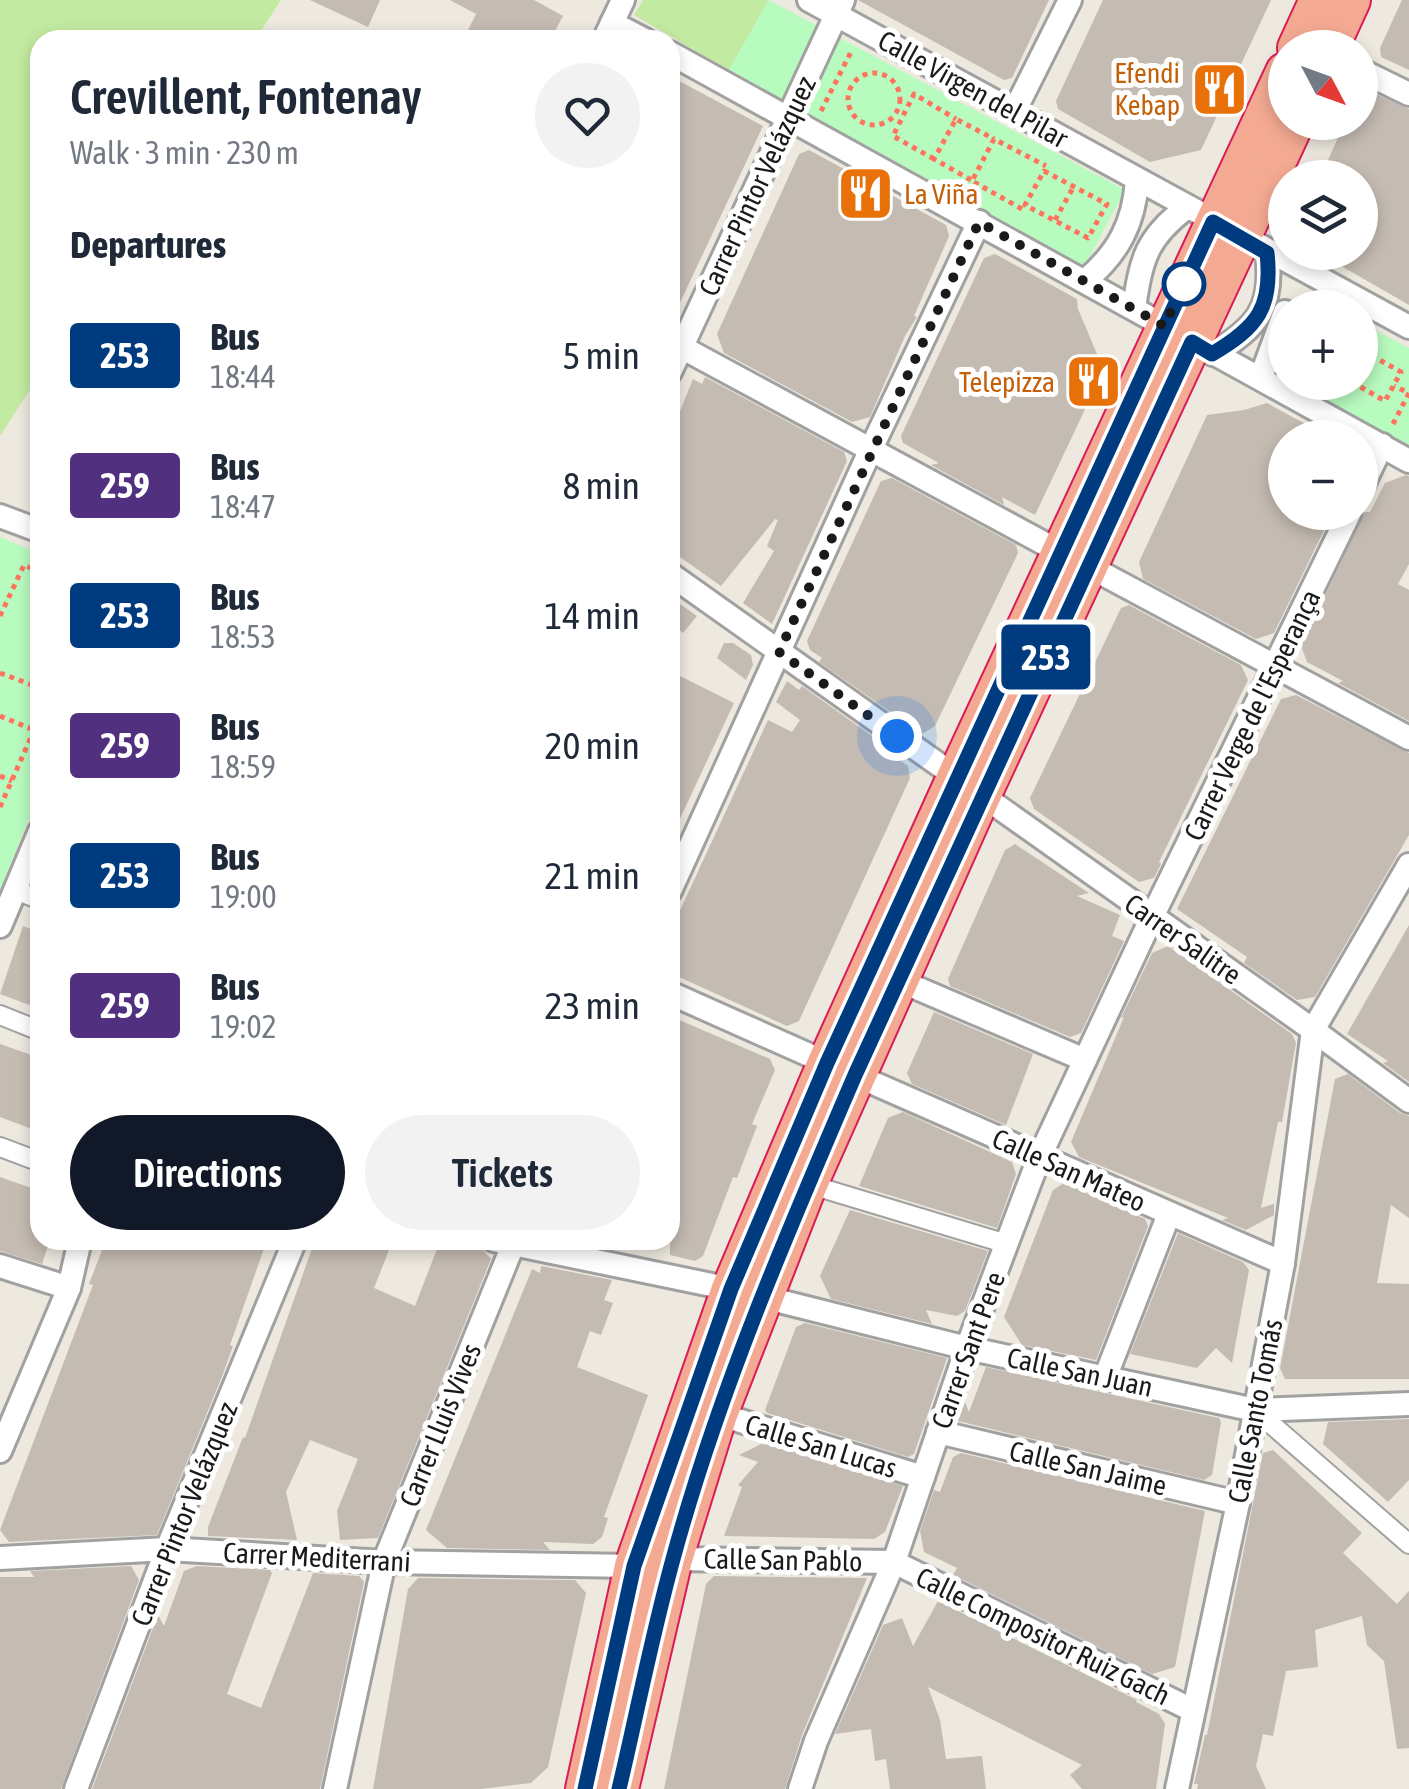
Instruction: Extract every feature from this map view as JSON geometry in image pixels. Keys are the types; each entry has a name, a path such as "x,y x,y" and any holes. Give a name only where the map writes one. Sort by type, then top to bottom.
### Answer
{"highway":[{"path":"1305,30 1319,0"},
{"path":"1337,30 1351,0"},
{"path":"1227,230 1268,118"},
{"path":"586,1789 634,1566 841,1069 1176,332 1227,230 1284,140"},
{"path":"618,1789 673,1559 718,1414 748,1293 808,1184 841,1069 898,980 969,787"}],"street":[{"path":"609,30 624,0"},
{"name":"Calle Virgen del Pilar","path":"810,0 840,8 1137,180 1409,327"},
{"path":"1015,110 1070,0"},
{"name":"Carrer Pintor Velázquez","path":"680,335 840,8"},
{"path":"680,59 1409,460"},
{"path":"1378,79 1409,94"},
{"path":"1085,281 1124,238 1137,180"},
{"path":"680,869 979,222"},
{"path":"1176,332 1243,336 1262,314 1270,281 1227,230"},
{"path":"1303,290 1314,277"},
{"path":"680,345 1409,738"},
{"path":"1261,378 1268,359"},
{"path":"1378,453 1382,445"},
{"path":"0,516 30,527"},
{"name":"Carrer Verge de l'Esperança","path":"1152,917 1341,530"},
{"name":"Carrer Salitre","path":"680,581 1409,1102"},
{"path":"0,926 30,853"},
{"path":"1313,1030 1409,865"},
{"path":"14,889 30,896"},
{"name":"Carrer Sant Pere","path":"800,1789 816,1741 894,1562 1039,1158 1152,917"},
{"path":"898,980 1085,1060"},
{"name":"Calle San Mateo","path":"680,997 1284,1263"},
{"path":"0,1015 30,1027"},
{"name":"Calle Santo Tomás","path":"1178,1789 1284,1263 1313,1030"},
{"path":"0,1147 30,1158"},
{"path":"808,1184 1007,1244"},
{"path":"1105,1378 1168,1214"},
{"path":"0,1451 68,1288 78,1250"},
{"name":"Carrer Pintor Velázquez","path":"76,1789 168,1549 291,1250"},
{"name":"Carrer Lluis Vives","path":"336,1789 384,1562 504,1250"},
{"name":"Calle San Juan","path":"545,1250 1256,1410 1409,1404"},
{"path":"0,1266 68,1288"},
{"path":"1256,1410 1409,1544"},
{"name":"Calle San Lucas","path":"718,1414 923,1477"},
{"name":"Calle San Jaime","path":"938,1432 1238,1503"},
{"name":"Carrer Mediterrani","path":"0,1558 168,1549 384,1562 634,1566"},
{"name":"Calle San Pablo","path":"673,1559 894,1562"},
{"name":"Calle Compositor Ruiz Gach","path":"894,1562 1192,1710"}],"path":[{"path":"818,118 855,44"},
{"path":"874,72 890,78 900,92 897,111 878,125 861,122 850,110 850,86 874,72"},
{"path":"837,80 850,86"},
{"path":"1022,210 893,136 914,94 1045,168 1106,204 1088,238 1025,205 1045,168 1054,152"},
{"path":"897,111 904,115"},
{"path":"934,159 956,119"},
{"path":"972,180 994,139"},
{"path":"1055,220 1074,186"},
{"path":"1378,359 1401,372 1385,402 1378,398"},
{"path":"1382,445 1409,393 1394,386"},
{"path":"0,616 24,564 30,567"},
{"path":"0,673 30,684"},
{"path":"0,716 30,728"},
{"path":"0,807 30,739"},
{"path":"0,776 12,781"}],"green space":[{"path":"0,0 281,0 262,30 30,30 30,390 0,436"},
{"path":"643,0 769,0 729,70 680,42 680,30 660,30 634,15"},
{"path":"769,0 1125,190 1085,266 729,70"},
{"path":"1378,332 1409,348 1409,452 1378,435 1378,420 1351,420 1316,400 1378,400"},
{"path":"0,537 30,550 30,816 0,891"}],"building":[{"path":"310,0 380,0 368,27"},
{"path":"450,0 534,0 563,16 555,30 468,30 476,14"},
{"path":"858,0 1049,0 1012,78 1004,80"},
{"path":"1103,0 1271,0 1201,150 1150,162 1058,109 1056,101"},
{"path":"1402,0 1409,0 1409,70 1381,57 1380,48"},
{"path":"680,81 763,126 680,303"},
{"path":"1378,95 1409,109 1409,305 1348,270 1378,270 1378,160 1328,160 1337,140 1378,140"},
{"path":"809,150 946,225 949,236 914,316 917,317 870,417 852,422 724,353 717,334 799,154"},
{"path":"995,254 1077,299 1097,354 1106,365 1035,515 1002,497 1004,505 931,465 939,463 903,443 901,436 984,258"},
{"path":"705,377 844,452 847,461 772,624 743,603 774,551 767,546 778,520 721,586 680,557 680,411 693,379 702,384"},
{"path":"1267,403 1298,420 1268,420 1268,530 1324,530 1274,633 1256,639 1143,579 1139,562 1207,415"},
{"path":"1409,476 1409,564 1398,584 1409,590 1409,721 1307,662 1301,646 1356,530 1378,530 1378,497 1385,483"},
{"path":"892,478 1016,545 1018,553 935,726 922,734 819,662 822,658 810,650 807,641 881,481"},
{"path":"680,604 697,616 683,633 680,631"},
{"path":"1129,605 1241,665 1248,680 1154,878 1139,882 1034,809 1030,798 1121,608"},
{"path":"724,643 733,643 751,655 753,665 746,680 717,658"},
{"path":"680,676 734,703 680,819"},
{"path":"787,681 799,690 802,686 893,751 890,753 908,766 910,778 799,1021 787,1026 680,978 680,910 768,720 792,732 800,720 776,702"},
{"path":"1296,695 1409,753 1409,835 1315,997 1297,1000 1244,963 1247,957 1177,909 1281,699"},
{"path":"1015,844 1089,893 1077,896 1120,915 1112,936 1124,941 1081,1033 1070,1037 950,986 948,979 1005,850"},
{"path":"1409,925 1409,1082 1383,1063 1388,1061 1347,1034"},
{"path":"23,926 30,929 30,1005 0,994"},
{"path":"1168,946 1292,1034 1296,1043 1261,1208 1274,1204 1274,1215 1246,1230 1222,1220 1228,1218 1079,1157 1071,1142 1152,953"},
{"path":"934,1012 1033,1054 1006,1125 912,1084 907,1073"},
{"path":"680,1020 770,1059 775,1070 752,1124 757,1126 737,1178 733,1177 703,1256 695,1261 670,1255 670,1250 680,1250"},
{"path":"0,1044 30,1054 30,1128 0,1117"},
{"path":"1348,1074 1409,1116 1409,1218 1391,1205 1377,1283 1409,1284 1409,1379 1285,1379 1280,1368 1335,1079"},
{"path":"903,1112 1012,1162 1016,1174 997,1228 859,1186 888,1118"},
{"path":"0,1177 30,1188 30,1250 47,1250 42,1264 0,1251"},
{"path":"1064,1183 1145,1219 1148,1226 1096,1360 1022,1345 1004,1317 1053,1190"},
{"path":"850,1210 988,1251 965,1311 957,1316 926,1310 932,1324 831,1299 820,1276"},
{"path":"1178,1233 1243,1262 1249,1270 1232,1363 1216,1348 1197,1368 1130,1354"},
{"path":"102,1250 263,1250 223,1374 157,1535 9,1542 0,1530 93,1285 89,1284"},
{"path":"311,1250 389,1250 374,1288 415,1306 437,1250 483,1250 491,1259 378,1538 340,1540 337,1511 358,1459 310,1440 286,1492 297,1540 208,1536 208,1527 245,1438"},
{"path":"541,1266 612,1280 604,1300 613,1303 601,1335 590,1331 577,1367 648,1395 604,1517 608,1518 602,1537 593,1544 543,1542 550,1550 447,1548 426,1530 532,1269 540,1273"},
{"path":"805,1323 947,1358 914,1454 908,1457 767,1413 796,1327"},
{"path":"986,1367 1219,1418 1212,1475 1204,1480 958,1421 965,1402 969,1412"},
{"path":"1409,1419 1409,1480 1388,1502 1323,1444 1328,1422"},
{"path":"763,1443 903,1486 885,1532 874,1539 724,1536 742,1487 738,1485 758,1462 739,1455"},
{"path":"1273,1450 1362,1533 1343,1553 1397,1604 1409,1591 1409,1748 1397,1749 1384,1661 1367,1645 1362,1616 1315,1630 1318,1667 1286,1671 1273,1736 1263,1734 1256,1766 1266,1789 1197,1789 1198,1784 1194,1784 1263,1453"},
{"path":"961,1453 1205,1511 1175,1667 1152,1674 953,1575 957,1568 924,1552 920,1531 934,1490 940,1492 953,1457"},
{"path":"131,1566 139,1580 61,1789 0,1789 0,1577 34,1577 30,1571"},
{"path":"197,1566 272,1573 227,1694 261,1708 313,1573 359,1576 364,1582 320,1789 92,1789 158,1615 164,1626 184,1571"},
{"path":"714,1576 867,1578 802,1735 785,1789 664,1789 706,1584"},
{"path":"418,1578 575,1580 586,1593 548,1767 531,1783 481,1789 373,1789 408,1589"},
{"path":"938,1601 1159,1714 1165,1724 1156,1789 1082,1789 1070,1775 1082,1765 928,1687 940,1720 946,1759 982,1756 986,1789 890,1789 886,1759 875,1761 871,1729 835,1734 883,1625 902,1618 913,1646"}],"bus line":[{"name":"253","path":"585,1789 634,1566 731,1289 827,1063 1213,222 1267,253 1270,281 1262,314 1243,336 1212,354 1192,342 855,1075 718,1414 673,1559 619,1789"}],"place":[{"name":"Efendi Kebap","path":"1219,89"},
{"name":"La Viña","path":"865,194"},
{"name":"Telepizza","path":"1094,382"}],"route":[{"path":"897,736 779,652 979,222 1164,326 1184,284"}]}
